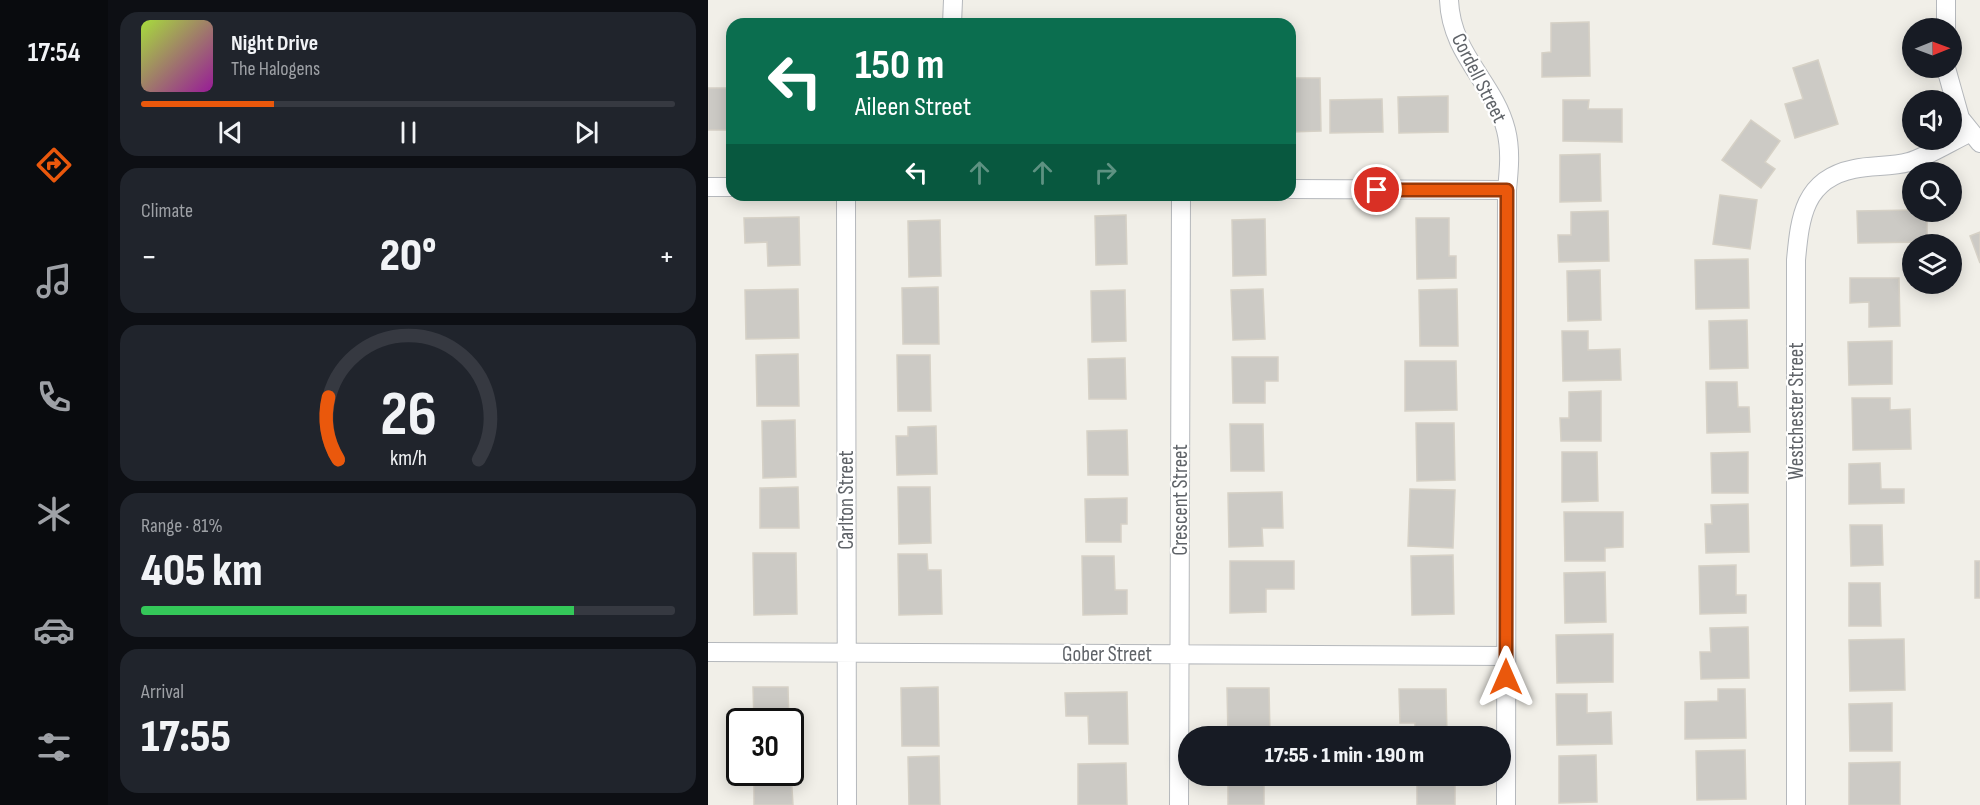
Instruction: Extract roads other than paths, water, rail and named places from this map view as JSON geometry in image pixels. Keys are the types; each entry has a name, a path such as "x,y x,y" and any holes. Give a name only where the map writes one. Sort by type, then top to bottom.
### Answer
{"street":[{"path":"952,0 952,18"},
{"name":"Cordell Street","path":"1449,0 1450,18 1459,44 1493,101 1506,129 1509,159 1507,190 1506,805"},
{"path":"1946,0 1946,18"},
{"path":"1949,78 1960,118 1975,138"},
{"name":"Westchester Street","path":"1796,805 1796,260 1799,220 1810,198 1825,180 1852,169 1909,162 1975,138"},
{"path":"708,186 726,187"},
{"path":"1296,189 1507,190"},
{"name":"Carlton Street","path":"846,201 846,805"},
{"name":"Crescent Street","path":"1179,805 1181,201"},
{"name":"Gober Street","path":"708,652 1506,656"}]}
